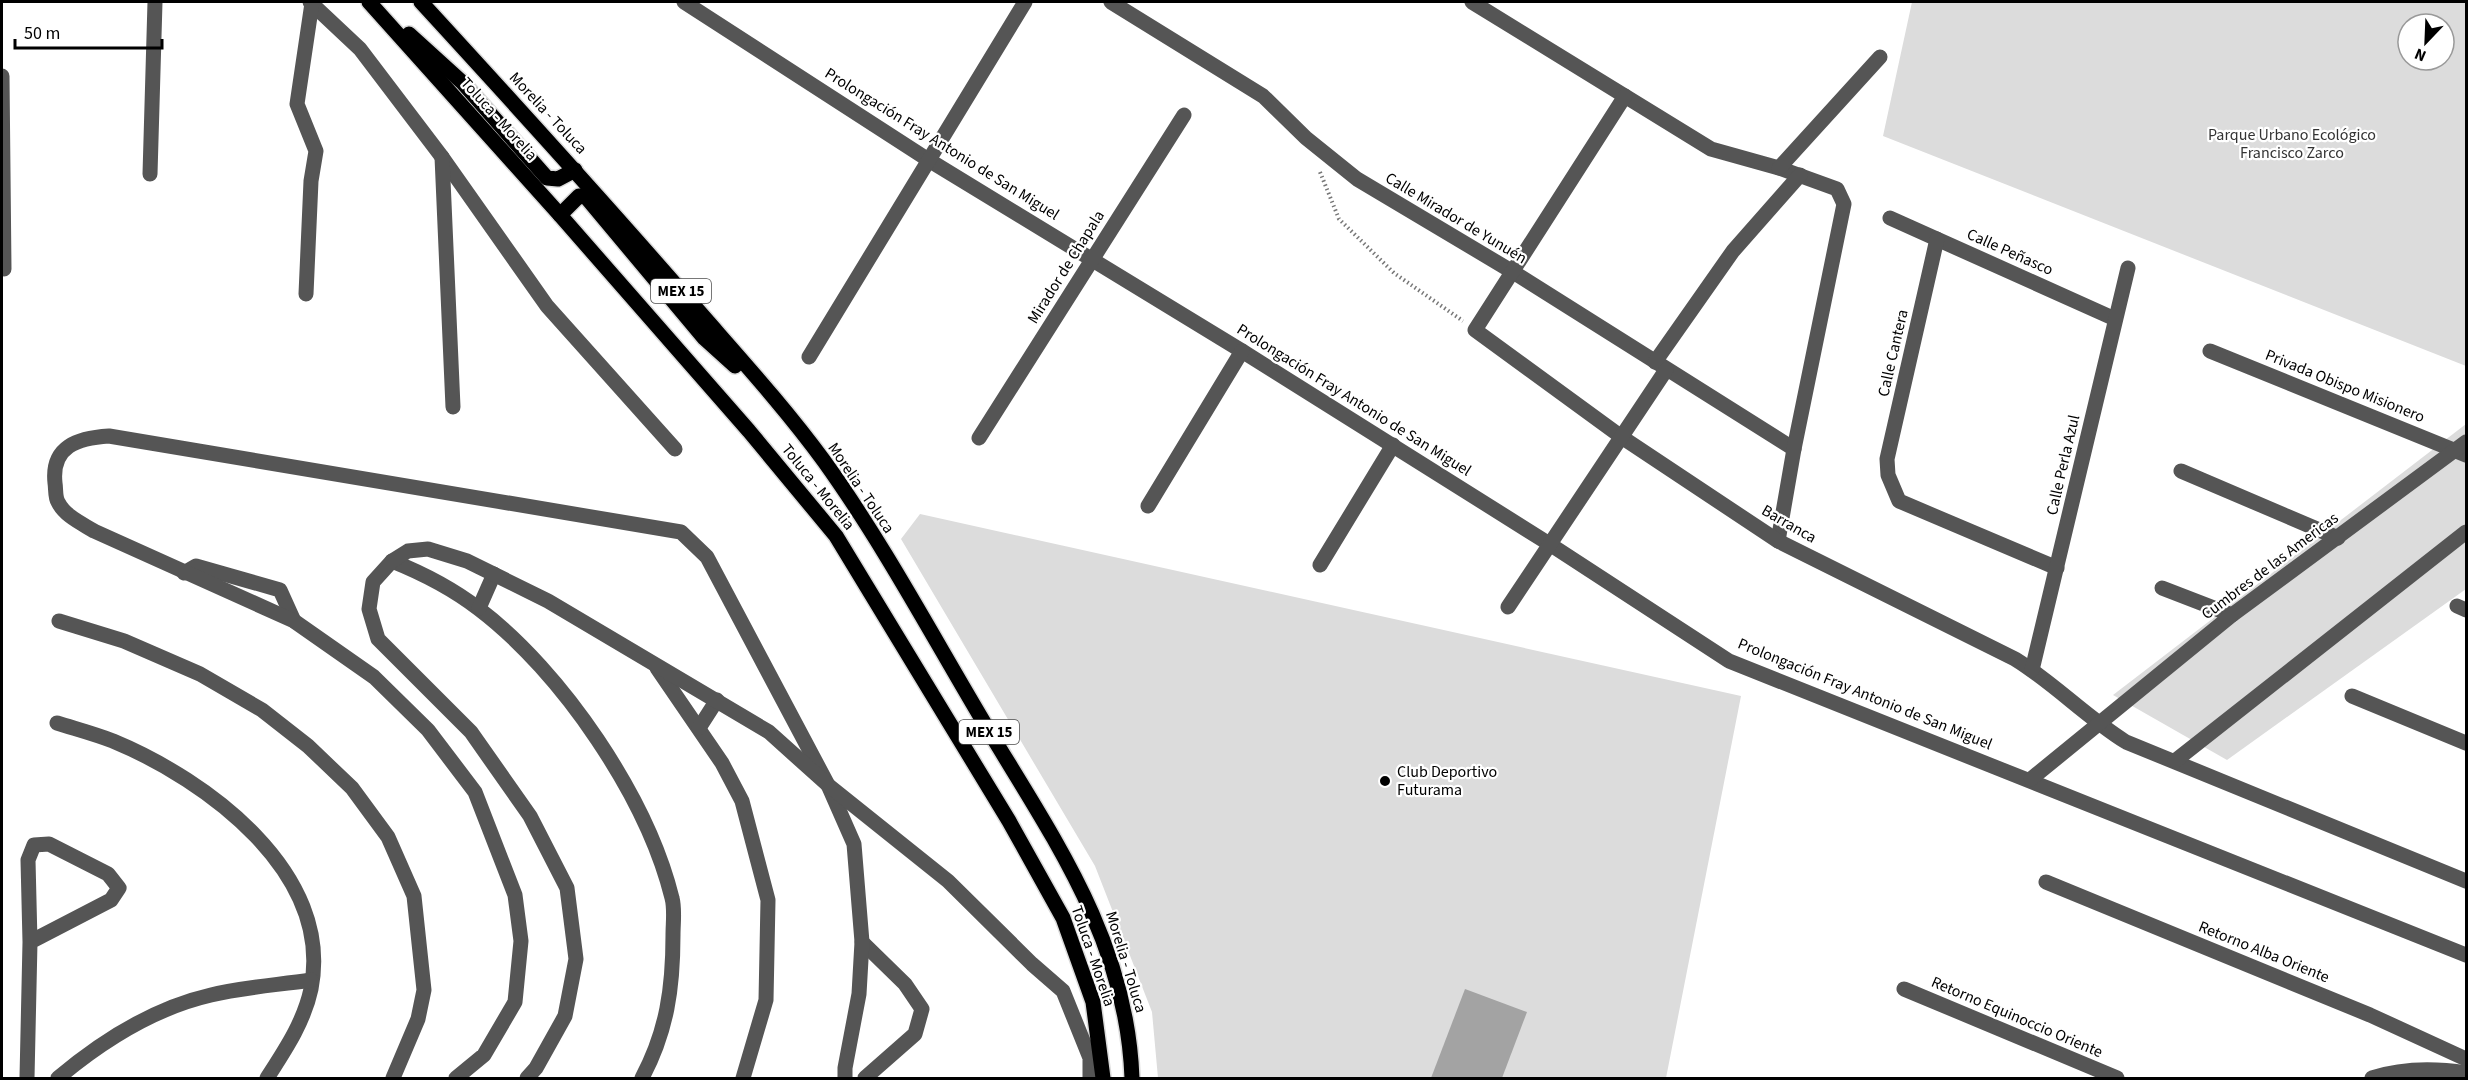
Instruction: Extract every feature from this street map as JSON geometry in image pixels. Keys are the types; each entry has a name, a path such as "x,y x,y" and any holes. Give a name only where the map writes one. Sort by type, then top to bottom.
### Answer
{"main road":[{"name":"Morelia - Toluca","path":"421,2 576,170 786,412 858,511 1065,856 1098,923 1121,997 1131,1056 1132,1078"},
{"path":"371,4 417,41 463,83 547,178 558,179 576,170"},
{"name":"Toluca - Morelia","path":"371,4 749,431 836,536 1015,831 1063,918 1094,1002 1103,1078"},
{"path":"560,215 579,196 586,197 704,338 786,412"}],"street":[{"path":"150,174 154,2"},
{"path":"311,2 360,49 442,157 547,306 675,449"},
{"path":"306,294 311,182 316,151 297,104 311,2"},
{"name":"Prolongación Fray Antonio de San Miguel","path":"684,2 927,159 1242,351 1551,545 1729,661 2031,779 2466,955"},
{"path":"809,357 927,159 1025,2"},
{"name":"Calle Mirador de Yunuén","path":"1111,2 1263,96 1306,138 1357,179 1513,272 1794,449"},
{"path":"1472,2 1711,149 1779,168 1838,189 1844,204 1794,449 1778,541"},
{"path":"1779,168 1880,57"},
{"path":"2,76 4,269"},
{"path":"1475,330 1624,96"},
{"name":"Mirador de Chapala","path":"979,438 1184,115"},
{"path":"442,157 453,407"},
{"path":"1508,607 1623,438 1660,366 1733,251 1800,175"},
{"name":"Calle Peñasco","path":"1890,218 2115,319"},
{"name":"Calle Cantera","path":"1937,239 1887,459 1888,475 1899,501 2057,568"},
{"name":"Calle Perla Azul","path":"2032,670 2128,267"},
{"name":"Barranca","path":"1475,330 1623,438 1778,541 2032,670 2098,724 2126,742 2466,881"},
{"path":"1148,506 1242,351"},
{"name":"Privada Obispo Misionero","path":"2210,351 2463,449"},
{"path":"456,1078 484,1055 515,1002 521,941 515,895 475,792 428,730 374,677 294,621 184,573 94,531 71,517 57,501 54,469 64,450 84,437 109,436 681,532 707,558 828,784 854,844 862,942 859,994 845,1068 846,1078"},
{"path":"1320,565 1392,445"},
{"name":"Cumbres de las Americas","path":"2031,779 2232,615 2463,449"},
{"path":"2181,471 2338,538"},
{"path":"2175,761 2459,542 2466,532"},
{"path":"527,1078 536,1068 565,1016 576,959 567,888 530,816 471,732 378,639 369,609 373,582 392,561 408,551 428,549 466,561 548,601 769,732 828,784 948,881 1032,964 1063,991 1090,1058 1090,1078"},
{"path":"392,561 422,573 479,609 540,666 597,739 644,819 673,900 673,982 657,1049 642,1078"},
{"path":"184,573 196,566 280,590 294,621"},
{"path":"479,609 494,574"},
{"path":"2162,588 2232,615"},
{"path":"59,621 124,641 200,674 262,710 308,746 352,788 388,837 414,896 424,990 418,1019 393,1078"},
{"path":"653,664 722,763 742,801 768,900 766,1000 743,1078"},
{"path":"2352,696 2466,743"},
{"path":"699,728 717,700"},
{"path":"57,723 114,741 169,769 224,806 268,847 298,894 313,939 311,988 296,1031 267,1078"},
{"path":"27,1078 30,942 28,860 34,845 49,844 108,874 119,888 111,900 30,942"},
{"name":"Retorno Alba Oriente","path":"2046,882 2370,1015 2466,1059"},
{"path":"862,942 905,984 922,1010 915,1034 865,1078"},
{"path":"58,1078 80,1060 145,1018 210,995 311,980"},
{"name":"Retorno Equinoccio Oriente","path":"1904,989 2117,1078"},
{"path":"2372,1078 2402,1071 2436,1068 2466,1073"}],"path":[{"path":"1318,169 1340,219 1394,273 1475,330"}],"green space":[{"name":"Parque Urbano Ecológico Francisco Zarco","path":"1912,2 2466,2 2466,366 1883,136"},
{"path":"2466,424 2466,589 2227,760 2113,695"},
{"name":"Club Deportivo Futurama","path":"920,514 1741,696 1666,1078 1158,1078 1152,1012 1095,866 901,539"}],"shaded area":[{"path":"1465,989 1527,1012 1502,1078 1431,1078"}],"place":[{"name":"Club Deportivo Futurama","path":"1385,781"}]}
